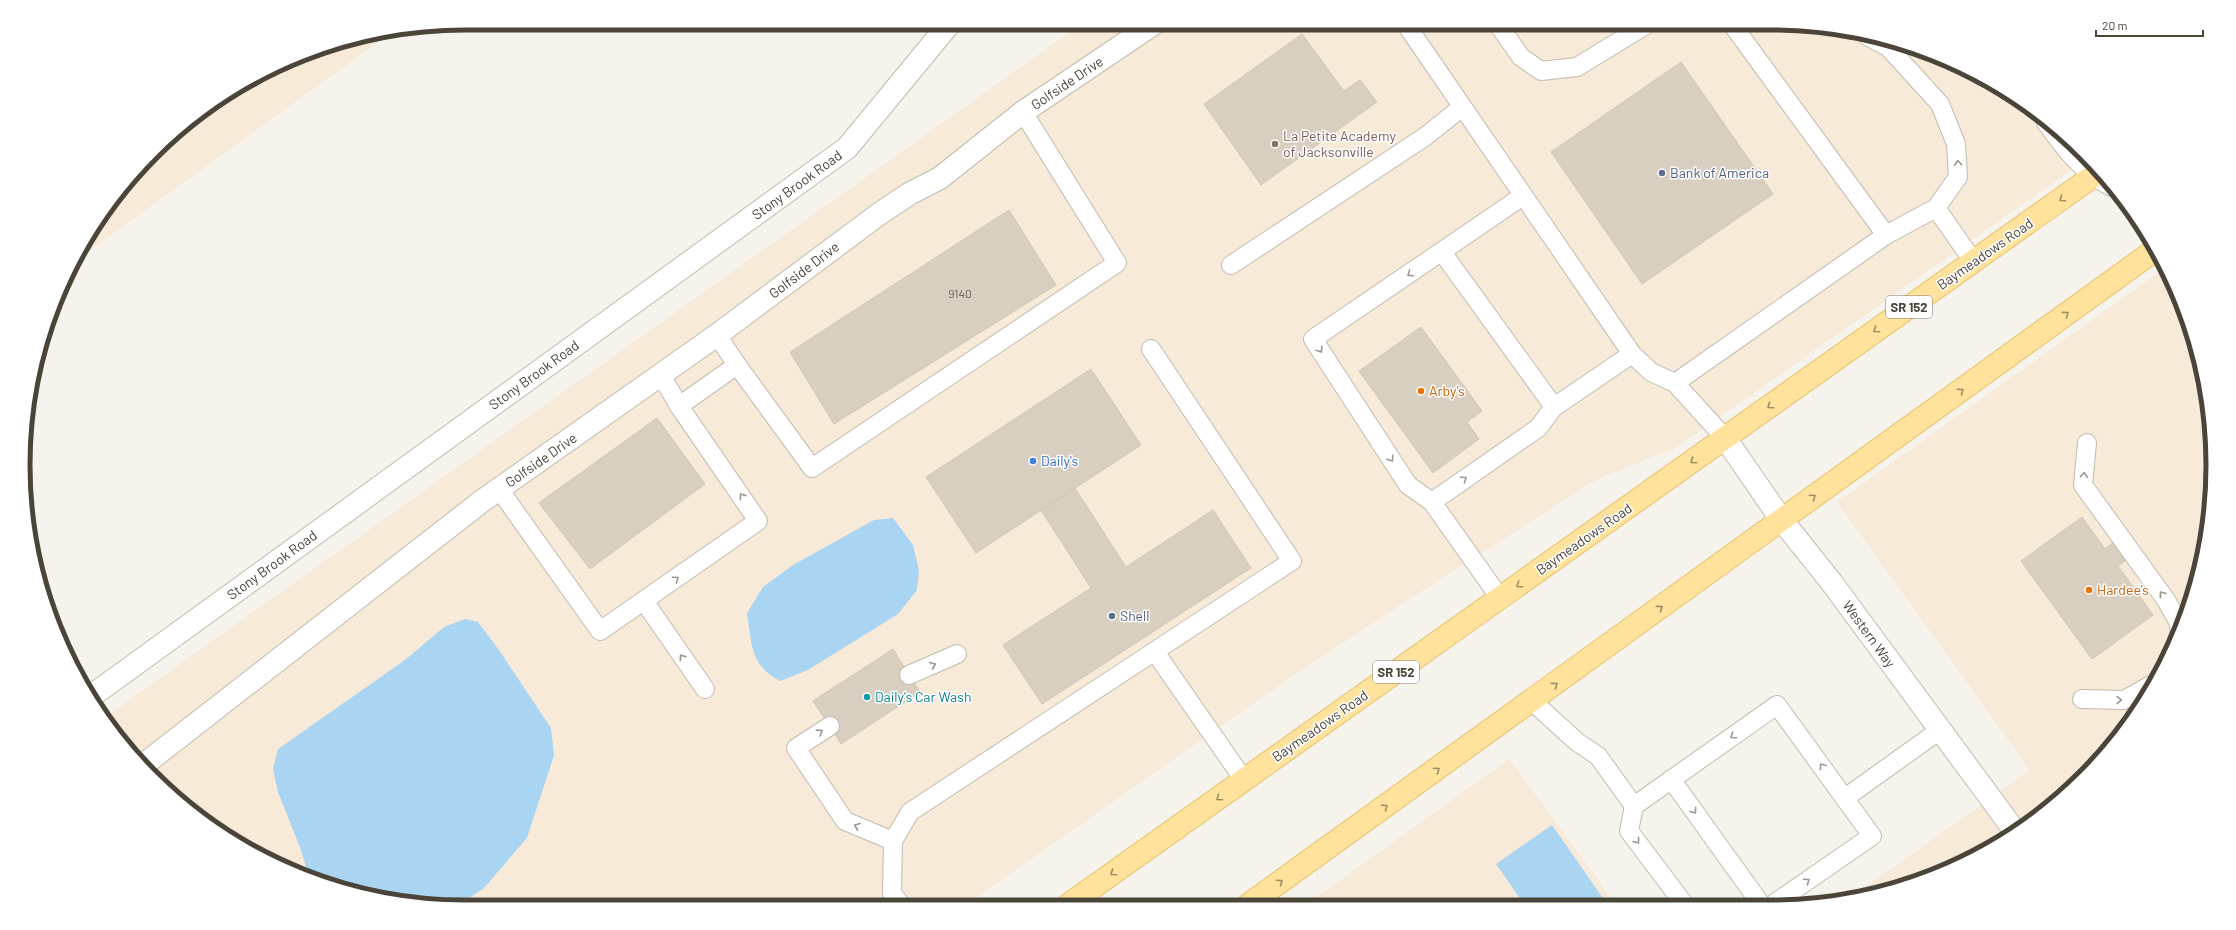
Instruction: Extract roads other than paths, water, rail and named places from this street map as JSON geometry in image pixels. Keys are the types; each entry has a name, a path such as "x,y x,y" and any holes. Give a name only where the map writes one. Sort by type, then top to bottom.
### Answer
{"main road":[{"name":"Baymeadows Road","path":"1075,900 1973,261 2099,180"},
{"path":"1255,900 2151,253"}],"street":[{"name":"Stony Brook Road","path":"95,693 847,148 944,30"},
{"name":"Golfside Drive","path":"147,762 499,489 717,335 879,214 909,194 940,178 1023,112 1145,30"},
{"path":"2067,146 2074,155 2086,165"},
{"name":"Western Way","path":"1725,438 1781,519 1832,583 2012,828"}],"lane":[{"path":"1410,30 1632,354 1651,372 1675,383 1725,438"},
{"path":"1502,30 1520,57 1541,71 1577,67 1638,30"},
{"path":"1736,30 1886,235"},
{"path":"1675,383 1886,235 1936,208 1958,177 1956,144 1940,104 1888,47 1884,45"},
{"path":"1232,265 1426,136 1462,107"},
{"path":"717,335 737,366 812,468 1117,263 1023,112"},
{"path":"1500,598 1432,502 1408,485 1313,339 1523,196"},
{"path":"1936,208 1973,261"},
{"path":"1442,252 1554,407"},
{"path":"897,900 892,893 894,841 910,812 1292,561 1151,350"},
{"path":"1432,502 1538,428 1554,407 1632,354"},
{"path":"679,406 737,366"},
{"path":"499,489 600,631 644,601 758,520 679,406 661,375"},
{"path":"2087,443 2083,485 2166,600 2177,620"},
{"path":"644,601 704,689"},
{"path":"1155,652 1244,780"},
{"path":"909,675 957,654"},
{"path":"2082,699 2124,700 2144,689"},
{"path":"1532,701 1577,742 1598,756 1634,806"},
{"path":"1681,900 1629,831 1634,806 1777,705 1872,836 1780,900"},
{"path":"830,726 796,748 845,821 894,841"},
{"path":"1844,798 1940,730"},
{"path":"1671,779 1758,900"}],"water":[{"path":"893,518 913,545 919,570 917,590 898,614 808,670 780,681 770,675 763,668 754,653 747,613 763,587 793,565 874,520"},
{"path":"465,619 478,622 499,650 551,728 554,755 527,838 484,888 466,900 437,899 380,892 325,877 307,870 301,850 278,792 273,769 278,749 405,660 444,627"},
{"path":"1552,825 1604,900 1521,900 1496,864"}],"place":[{"name":"La Petite Academy of Jacksonville","path":"1275,144"},
{"name":"Bank of America","path":"1662,173"},
{"name":"Arby's","path":"1421,391"},
{"name":"Daily's","path":"1033,461"},
{"name":"Hardee's","path":"2089,590"},
{"name":"Shell","path":"1112,616"},
{"name":"Daily's Car Wash","path":"867,697"}]}
